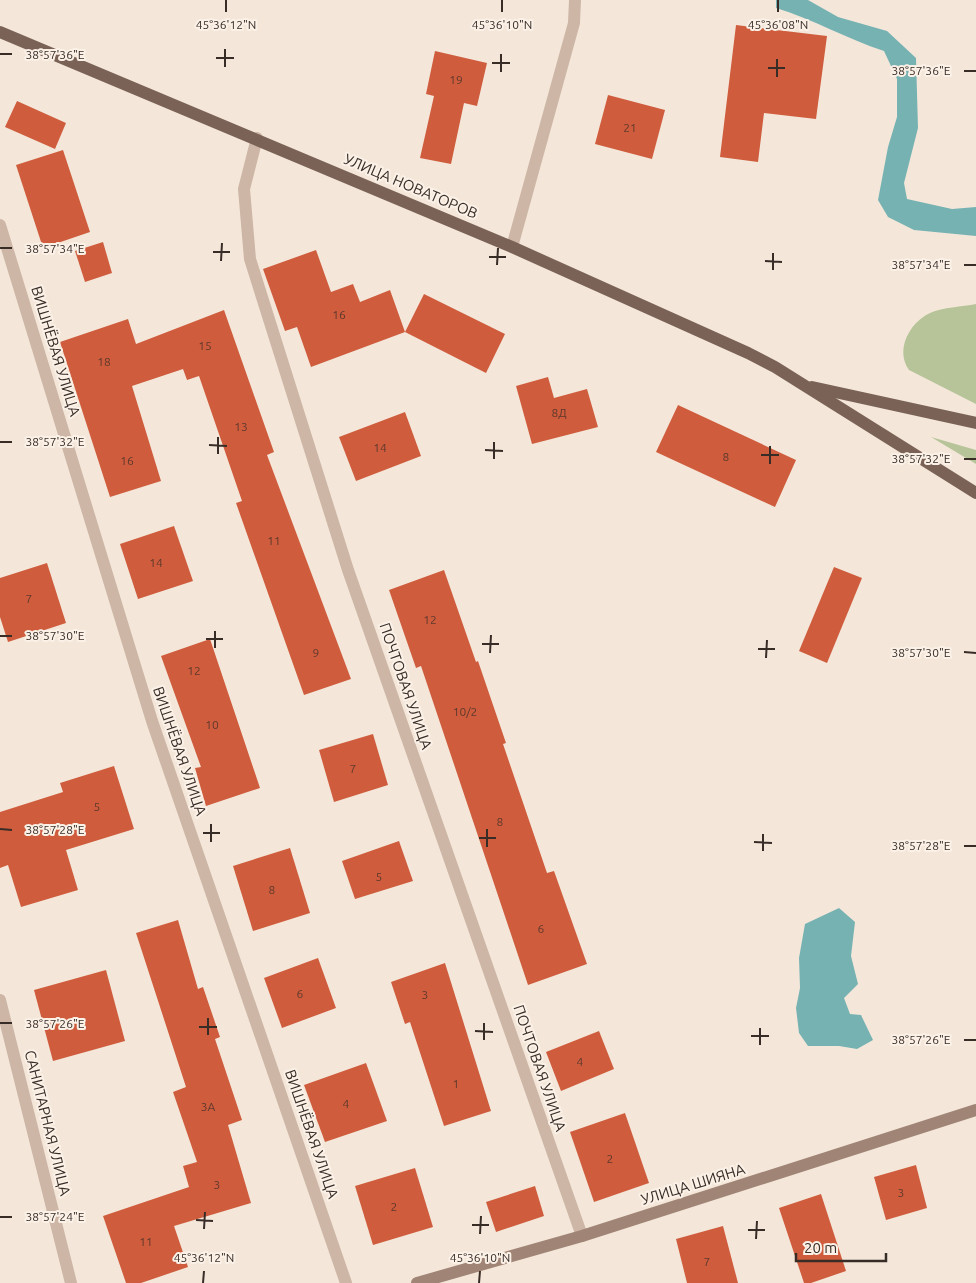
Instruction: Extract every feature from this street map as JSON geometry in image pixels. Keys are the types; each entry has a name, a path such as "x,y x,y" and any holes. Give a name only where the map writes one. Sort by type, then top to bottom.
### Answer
{"main road":[{"name":"УЛИЦА НОВАТОРОВ","path":"0,32 257,138 512,247 748,353 803,385 976,493"},
{"path":"803,385 976,423"}],"street":[{"path":"512,247 574,23 575,0"},
{"name":"ПОЧТОВАЯ УЛИЦА","path":"257,138 244,189 250,259 348,570 582,1236"},
{"name":"ВИШНЁВАЯ УЛИЦА","path":"0,225 152,721 346,1283"},
{"name":"САНИТАРНАЯ УЛИЦА","path":"0,1000 71,1283"},
{"name":"УЛИЦА ШИЯНА","path":"417,1283 582,1236 976,1110"}],"green space":[{"path":"976,304 976,404 909,370 903,354 906,338 910,330 922,318 941,309"},
{"path":"931,437 976,450 976,464"}],"water":[{"path":"776,0 808,0 838,17 887,31 916,58 918,128 904,183 907,199 952,209 976,207 976,236 914,230 888,217 878,200 888,147 897,117 897,79 884,51 776,8"},
{"path":"839,908 855,922 851,956 858,984 844,998 850,1014 861,1015 873,1040 857,1049 839,1046 808,1046 799,1033 796,1008 800,988 799,958 805,924"}],"building":[{"path":"736,25 827,36 816,119 764,113 758,162 720,157"},
{"path":"435,51 487,63 477,106 464,103 451,164 420,158 434,96 426,94"},
{"path":"608,95 665,110 652,159 595,144"},
{"path":"17,101 66,123 55,149 5,127"},
{"path":"63,150 90,232 43,248 16,165"},
{"path":"103,242 112,273 85,282 75,251"},
{"path":"316,250 331,292 353,284 360,302 390,290 405,332 311,367 297,327 285,331 263,269"},
{"path":"424,294 505,334 486,373 405,332"},
{"path":"224,310 274,452 267,455 351,679 304,695 236,503 242,501 199,376 187,380 183,369 132,386 161,481 110,497 60,342 128,319 136,344"},
{"path":"548,377 554,398 587,389 598,427 532,444 516,386"},
{"path":"678,405 796,460 775,507 656,452"},
{"path":"405,412 421,456 356,481 339,437"},
{"path":"174,526 193,581 138,599 120,544"},
{"path":"47,563 66,623 8,642 0,617 0,578"},
{"path":"834,567 862,578 827,663 799,651"},
{"path":"444,570 506,743 503,744 547,873 554,871 587,964 528,985 421,666 416,668 389,590"},
{"path":"210,639 260,788 206,806 195,768 201,767 161,656"},
{"path":"373,734 388,785 334,802 319,750"},
{"path":"114,766 134,829 66,850 78,890 21,907 8,865 0,868 0,812 63,792 60,783"},
{"path":"399,841 413,881 355,899 342,861"},
{"path":"290,848 310,913 253,931 233,866"},
{"path":"178,920 198,989 203,987 220,1037 215,1039 242,1120 228,1125 251,1203 174,1226 188,1267 141,1283 126,1283 103,1216 189,1187 183,1166 197,1162 173,1092 186,1087 136,933"},
{"path":"318,958 336,1008 282,1028 264,978"},
{"path":"445,963 491,1111 444,1126 410,1022 405,1024 391,982"},
{"path":"106,970 125,1041 53,1061 34,990"},
{"path":"599,1031 614,1069 561,1091 546,1052"},
{"path":"366,1063 387,1121 325,1142 304,1085"},
{"path":"625,1113 649,1183 594,1202 570,1132"},
{"path":"916,1165 927,1208 886,1220 874,1177"},
{"path":"415,1168 433,1227 373,1245 355,1186"},
{"path":"535,1186 544,1216 496,1232 486,1202"},
{"path":"821,1194 846,1271 811,1283 804,1283 779,1208"},
{"path":"723,1226 738,1283 687,1283 676,1239"}]}
